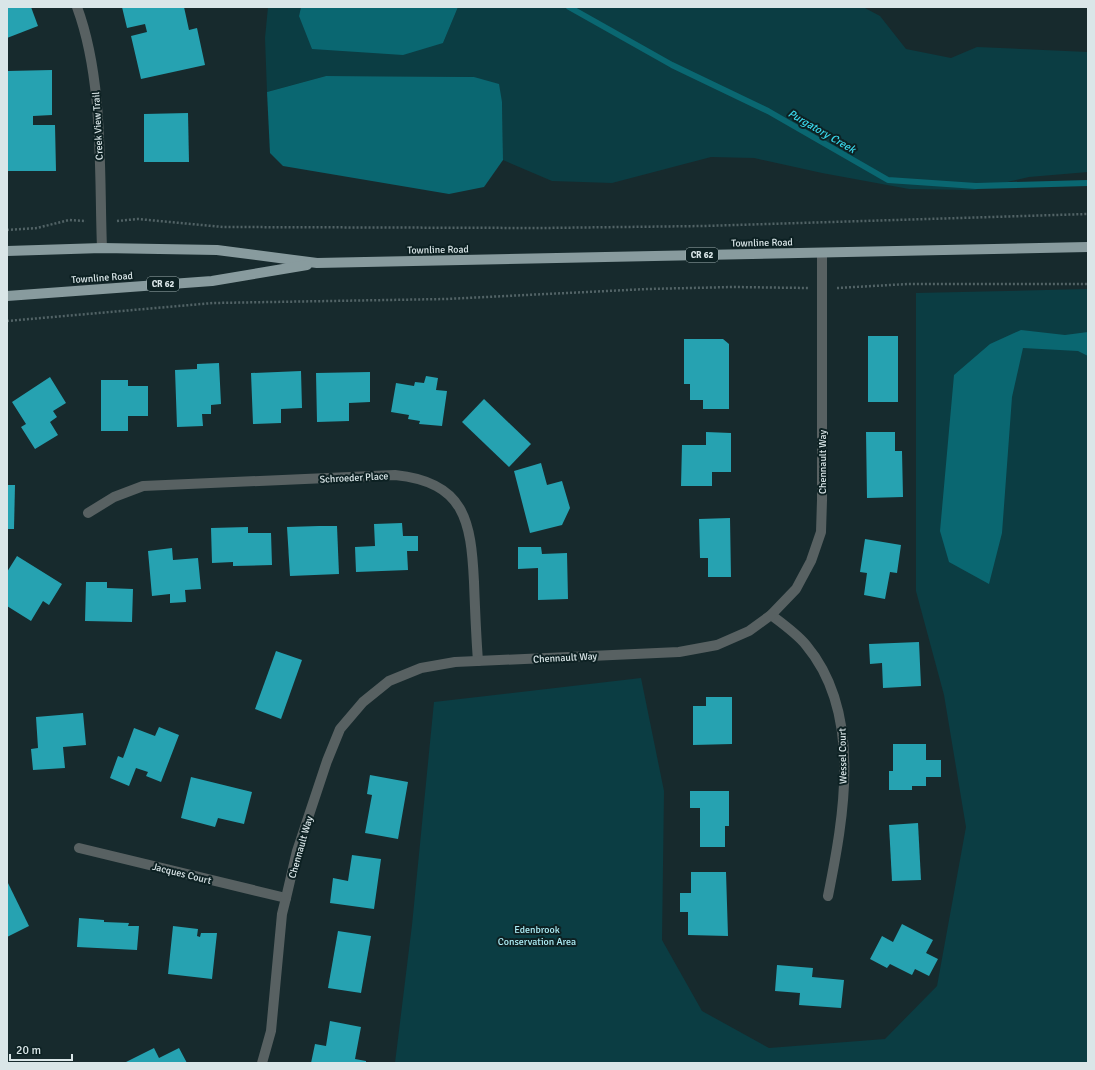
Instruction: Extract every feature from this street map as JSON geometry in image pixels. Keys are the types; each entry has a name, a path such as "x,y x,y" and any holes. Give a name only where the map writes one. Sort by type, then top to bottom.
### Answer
{"main road":[{"name":"Townline Road","path":"7,251 102,248 217,250 317,263 1088,247"},
{"name":"Townline Road","path":"7,296 212,281 317,263"}],"street":[{"name":"Creek View Trail","path":"77,7 84,27 94,73 102,248"},
{"name":"Chennault Way","path":"262,1063 271,1031 282,914 297,851 327,761 340,729 363,702 389,681 421,668 455,662 679,652 717,646 749,631 772,615 796,588 811,561 821,532 822,253"},
{"name":"Schroeder Place","path":"88,513 114,497 143,486 395,475 418,477 438,486 455,501 466,521 472,543 478,662"},
{"name":"Wessel Court","path":"772,615 806,644 824,672 837,702 843,735 843,782 839,839 828,896"},
{"name":"Jacques Court","path":"79,848 286,898"}],"path":[{"path":"7,230 37,228 69,220 101,222 138,219 223,227 542,228 703,226 1088,214"},
{"path":"7,321 213,303 446,299 647,288 823,288 908,284 1088,284"}],"green space":[{"path":"268,7 301,7 299,16 443,43 458,7 863,7 880,16 906,49 951,58 977,47 1088,52 1088,172 1029,177 974,190 909,189 822,173 754,158 711,157 612,183 552,181 503,160 502,102 474,77 326,76 267,92 265,38"},
{"name":"Edenbrook Conservation Area","path":"1088,289 1088,1063 395,1063 412,925 434,702 641,678 664,791 662,940 702,1011 769,1048 885,1039 937,986 966,827 944,695 916,591 916,293"}],"shaded area":[{"path":"301,7 458,7 443,43 403,55 312,49 299,16"},
{"path":"326,76 474,77 499,84 502,102 503,160 484,187 449,194 283,166 270,153 267,92"},
{"path":"1021,330 1065,335 1088,332 1088,356 1078,351 1023,348 1012,397 1002,533 989,584 949,562 940,531 954,375 990,344"}],"building":[{"path":"7,7 31,7 38,26 7,38"},
{"path":"122,7 184,7 189,30 197,28 205,65 141,79 131,36 147,32 145,24 127,28"},
{"path":"52,70 52,115 33,116 33,125 55,125 56,171 7,171 7,71"},
{"path":"188,113 189,162 144,162 144,114"},
{"path":"868,336 898,336 898,402 868,402"},
{"path":"684,339 723,339 729,344 729,409 703,409 703,400 690,400 690,384 684,384"},
{"path":"219,363 221,404 211,405 211,414 202,414 203,426 177,427 175,370 197,369 197,364"},
{"path":"301,371 302,408 281,409 281,423 253,424 251,373"},
{"path":"370,372 370,402 349,403 349,421 317,422 316,373"},
{"path":"426,376 438,378 436,390 447,391 442,426 419,424 420,421 408,419 409,415 391,412 396,383 414,386 415,382 424,383"},
{"path":"50,377 66,403 53,411 57,417 50,422 58,435 35,449 21,427 26,424 12,402"},
{"path":"101,380 128,380 128,386 148,386 148,416 128,416 128,431 101,431"},
{"path":"484,399 531,444 509,467 462,422"},
{"path":"706,432 731,433 731,472 712,472 712,486 681,486 682,445 706,445"},
{"path":"866,432 895,432 895,451 902,451 903,497 867,498"},
{"path":"541,463 547,485 562,481 570,508 562,525 530,533 514,471"},
{"path":"7,485 15,485 14,529 7,529"},
{"path":"730,518 731,577 708,577 708,558 700,558 699,519"},
{"path":"402,523 403,536 418,536 418,551 407,551 408,570 356,572 355,547 375,546 374,524"},
{"path":"337,526 339,574 290,576 287,527"},
{"path":"248,527 248,533 271,533 272,565 233,566 233,562 212,563 211,528"},
{"path":"865,539 901,545 897,573 890,572 885,599 864,595 867,573 860,572"},
{"path":"518,547 541,547 542,554 567,553 568,599 538,600 538,568 518,569"},
{"path":"172,548 173,560 198,558 201,589 185,590 186,602 170,603 170,594 152,596 148,551"},
{"path":"17,556 62,584 49,605 43,601 31,621 7,606 7,572"},
{"path":"86,582 107,582 107,588 133,589 132,622 85,621"},
{"path":"919,642 921,686 883,688 882,663 870,664 869,644"},
{"path":"276,651 302,660 281,719 255,709"},
{"path":"706,697 732,697 732,744 693,745 693,706 706,706"},
{"path":"83,713 86,745 63,747 65,768 33,770 31,749 38,748 36,717"},
{"path":"159,727 179,735 161,782 146,776 148,772 136,768 129,786 110,778 118,756 123,758 134,728 155,736"},
{"path":"893,744 926,744 926,760 941,760 941,777 926,777 926,786 912,786 912,790 889,790 889,771 893,771"},
{"path":"370,775 408,782 398,839 365,833 372,795 367,794"},
{"path":"191,777 252,792 244,824 218,818 215,827 181,818"},
{"path":"690,791 729,791 729,826 725,826 725,847 700,847 700,808 690,808"},
{"path":"918,823 921,880 892,881 889,825"},
{"path":"352,855 381,859 374,909 330,903 333,878 348,881"},
{"path":"691,872 726,872 728,936 688,935 688,912 680,912 680,893 691,893"},
{"path":"7,881 29,926 7,937"},
{"path":"79,918 104,920 104,922 129,923 128,926 139,926 137,950 77,947"},
{"path":"902,924 933,940 926,953 938,959 929,976 915,969 912,975 890,964 887,968 870,959 882,936 893,942"},
{"path":"173,926 198,929 197,936 200,937 201,933 217,933 212,979 168,974"},
{"path":"338,931 371,936 361,993 328,988"},
{"path":"777,965 813,968 812,977 844,980 841,1008 799,1005 800,993 775,991"},
{"path":"330,1021 361,1027 355,1059 366,1061 366,1063 311,1063 315,1044 326,1046"},
{"path":"154,1048 159,1058 179,1048 187,1063 124,1063"}],"waterway":[{"name":"Purgatory Creek","path":"569,7 672,65 768,111 888,180 976,186 1088,183"}]}
